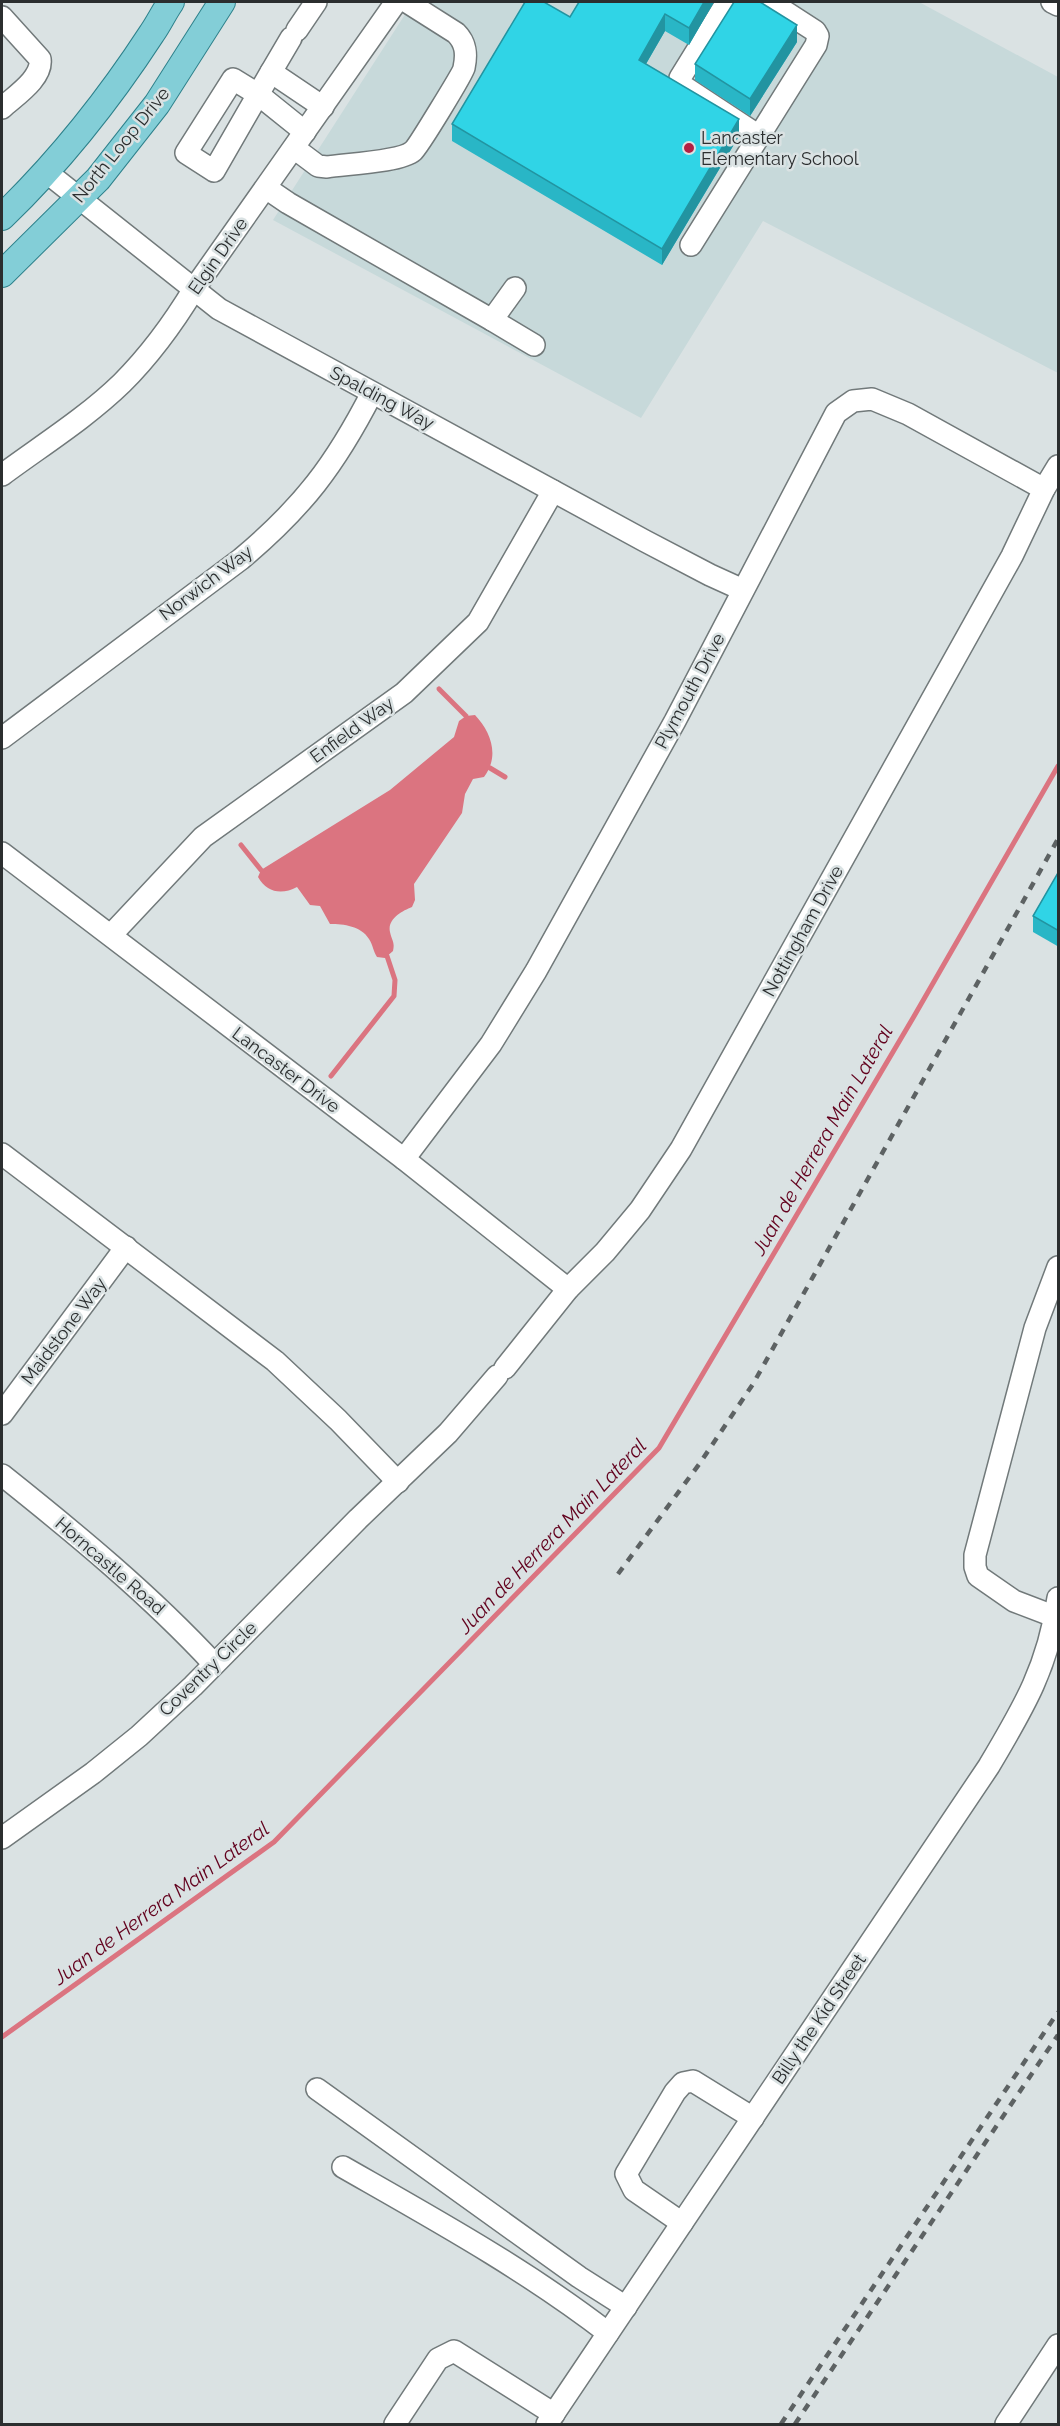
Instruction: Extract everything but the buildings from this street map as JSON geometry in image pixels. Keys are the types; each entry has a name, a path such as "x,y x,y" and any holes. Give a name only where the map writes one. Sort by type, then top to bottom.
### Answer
{"main road":[{"path":"2,217 45,171 98,108 153,33 171,2"},
{"name":"North Loop Drive","path":"6,261 98,179 157,104 222,2"}],"street":[{"path":"316,2 294,34 259,95 300,140 318,166 327,167 390,159 413,151 464,69 466,51 463,40 456,33 407,2"},
{"name":"Elgin Drive","path":"2,475 122,383 178,315 396,2"},
{"path":"727,2 680,78 680,84 759,136"},
{"path":"691,244 816,45 818,36 815,31 770,2"},
{"path":"1052,2 1059,5"},
{"path":"2,17 40,59 41,66 37,75 2,108"},
{"path":"271,72 323,107"},
{"name":"Spalding Way","path":"45,171 219,309 553,491 710,575 743,590"},
{"path":"266,188 288,204 534,345"},
{"path":"492,320 515,288"},
{"name":"Norwich Way","path":"2,738 278,528 308,495 337,457 372,393"},
{"name":"Plymouth Drive","path":"404,1159 491,1044 536,971 675,722 836,413 845,404 872,399 908,414 1044,489"},
{"name":"Nottingham Drive","path":"448,1433 568,1289 605,1252 640,1210 681,1149 1012,555 1044,489 1059,466"},
{"name":"Enfield Way","path":"111,934 203,837 404,693 478,622 553,491"},
{"name":"Lancaster Drive","path":"2,853 404,1159 568,1289"},
{"path":"2,1154 275,1361 338,1420 398,1482"},
{"name":"Maidstone Way","path":"2,1414 126,1247"},
{"path":"1057,1608 1014,1601 978,1576 975,1555 1035,1328 1059,1267"},
{"name":"Coventry Circle","path":"2,1838 93,1773 139,1736 448,1433"},
{"name":"Horncastle Road","path":"2,1475 87,1543 183,1631 214,1664"},
{"name":"Billy the Kid Street","path":"550,2419 989,1766 1026,1704 1039,1677 1057,1608"},
{"path":"682,2223 634,2190 626,2174 675,2092 684,2083 693,2081 753,2118"},
{"path":"317,2089 579,2277 626,2307"},
{"path":"343,2167 477,2244 568,2303 608,2333"},
{"path":"1006,2424 1059,2345"},
{"path":"395,2424 438,2360 454,2351 550,2419"}],"shaded area":[{"name":"Lancaster Elementary School","path":"413,2 919,2 1058,77 1058,373 763,221 641,418 273,220"},
{"path":"475,715 492,744 492,761 484,777 473,779 465,794 462,813 414,884 415,900 412,907 393,919 390,932 394,948 385,958 377,957 369,939 362,931 346,925 330,924 320,906 310,905 297,887 286,891 275,891 266,886 258,877 261,870 390,790 454,737 459,721 466,716"}],"waterway":[{"path":"439,689 466,716"},
{"name":"Juan de Herrera Main Lateral","path":"2,2037 274,1842 659,1448 913,1018 1058,766"},
{"path":"490,768 505,777"},
{"path":"241,845 261,870"},
{"path":"331,1076 394,996 395,980 387,956"}],"railway":[{"path":"618,1574 700,1463 753,1384 1058,839"},
{"path":"781,2424 1058,2012"},
{"path":"795,2424 1058,2035"}],"place":[{"name":"Lancaster Elementary School","path":"689,148"}]}
